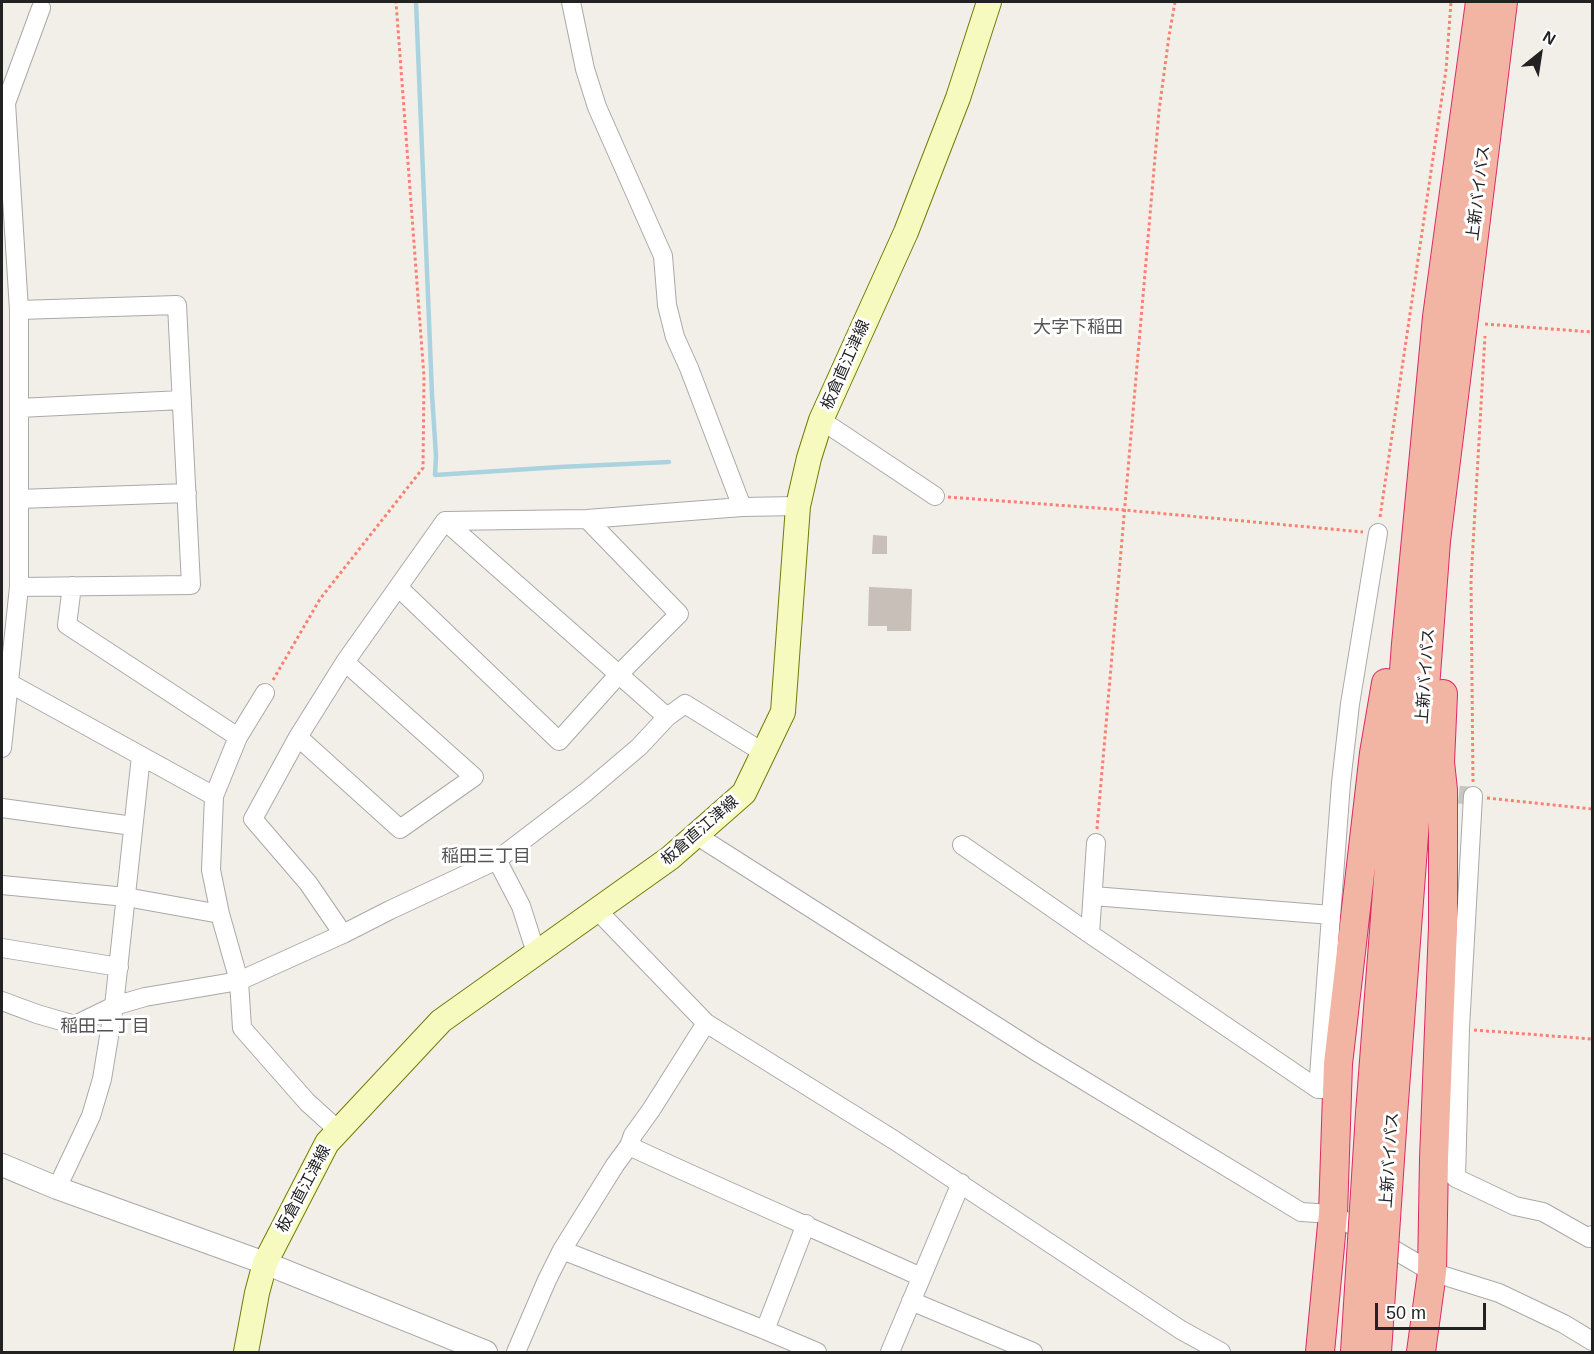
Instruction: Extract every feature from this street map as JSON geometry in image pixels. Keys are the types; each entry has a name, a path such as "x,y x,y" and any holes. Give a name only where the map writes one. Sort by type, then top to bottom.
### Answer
{"highway":[{"name":"上新バイパス","path":"1377,1353 1382,1114 1406,644 1437,317 1478,2"},
{"name":"上新バイパス","path":"1355,1353 1382,1114 1446,449 1503,2"},
{"path":"1421,1353 1432,1272 1443,926 1443,790 1440,762 1446,575 1446,449"},
{"path":"1320,1353 1332,1214 1328,1089 1338,1064 1374,753 1386,683 1406,644"}],"main road":[{"name":"板倉直江津線","path":"246,1353 265,1263 327,1143 441,1021 670,858 744,793 783,711 798,506 809,458 821,420 906,231 958,98 989,2"}],"street":[{"path":"571,2 585,69 597,107 663,256 667,305 675,337 742,507"},
{"path":"2,748 19,587 20,310 6,103 41,8"},
{"path":"19,587 191,585 177,305 20,310"},
{"path":"19,408 182,400"},
{"path":"821,420 935,496"},
{"path":"19,499 187,493"},
{"path":"445,521 587,519 742,507 798,506"},
{"path":"398,587 559,741 619,674 679,614 587,519"},
{"path":"445,521 667,717"},
{"path":"343,934 308,883 254,819 298,737 345,662 445,521"},
{"path":"1328,1089 1331,915 1341,783 1350,704 1378,533"},
{"path":"72,586 67,625 238,737"},
{"path":"298,737 400,829 474,777 345,662"},
{"path":"9,683 214,796"},
{"path":"265,693 238,737 214,796 211,870 220,914 239,981 242,1028 307,1102 339,1131"},
{"path":"2,1001 36,1014 75,1024 114,1006 145,997 239,981 497,860 622,762 667,717 686,704 764,753"},
{"path":"57,1188 91,1116 102,1079 114,1006 141,756"},
{"path":"1456,1178 1460,1028 1473,796"},
{"path":"2,808 133,826"},
{"path":"696,835 1017,1039 1301,1212 1332,1214 1432,1272 1499,1293 1564,1324 1593,1341"},
{"path":"1090,934 1096,843"},
{"path":"962,845 1090,934 1328,1089"},
{"path":"497,860 520,906 536,953"},
{"path":"2,885 126,897 220,914"},
{"path":"1093,896 1331,915"},
{"path":"597,910 706,1023 894,1140 1181,1330 1221,1353"},
{"path":"2,948 118,967"},
{"path":"516,1353 562,1250 706,1023"},
{"path":"629,1146 921,1277"},
{"path":"1434,1159 1456,1178 1515,1206 1543,1212 1589,1238 1593,1235"},
{"path":"2,1165 57,1188 265,1263 486,1353"},
{"path":"890,1353 961,1183"},
{"path":"765,1330 806,1224"},
{"path":"562,1250 765,1330 817,1353"},
{"path":"911,1300 1033,1353"}],"path":[{"path":"265,693 320,599 423,468 424,378 396,2"},
{"path":"1096,843 1159,111 1175,2"},
{"path":"935,496 1378,533 1446,70 1451,2"},
{"path":"1485,324 1593,332"},
{"path":"1485,336 1471,580 1473,796 1593,809"},
{"path":"1460,1028 1593,1039"}],"building":[{"path":"873,535 887,536 887,554 872,554"},
{"path":"869,587 912,589 911,631 887,631 887,626 868,626"}],"waterway":[{"path":"416,2 435,475 669,462"}],"tunnel":[{"path":"1432,792 1473,796"}],"district":[{"name":"大字下稲田","path":"1078,328"},
{"name":"稲田三丁目","path":"486,857"},
{"name":"稲田二丁目","path":"105,1027"}]}
